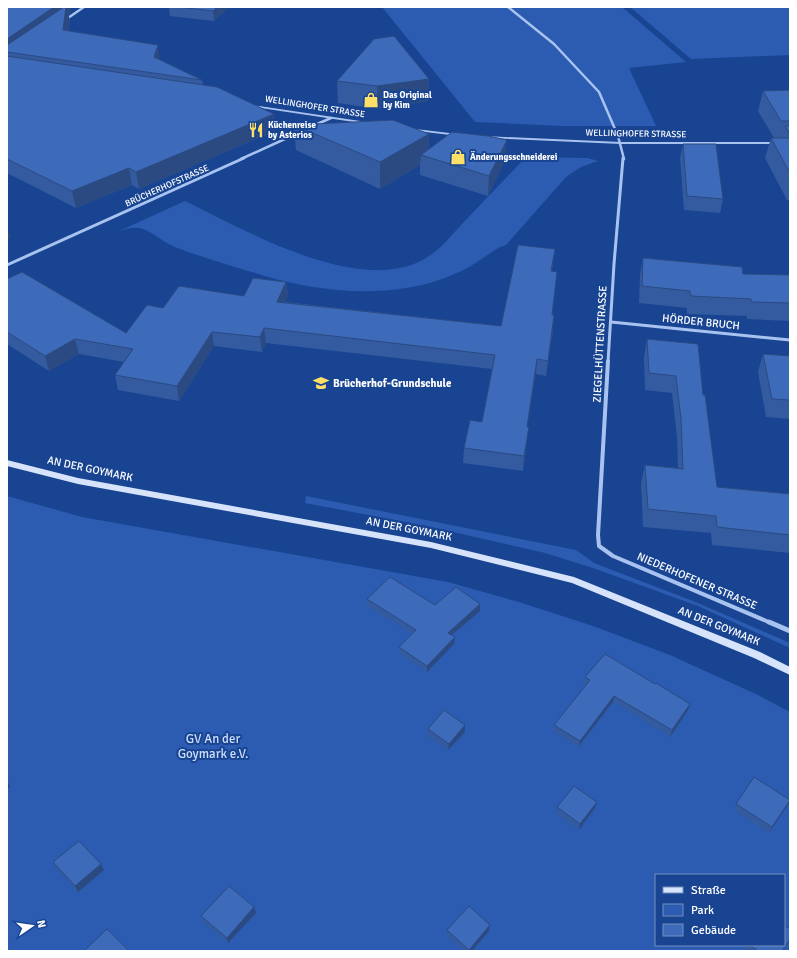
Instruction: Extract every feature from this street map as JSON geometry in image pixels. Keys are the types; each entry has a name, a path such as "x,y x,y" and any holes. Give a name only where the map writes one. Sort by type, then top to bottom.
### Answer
{"main road":[{"name":"AN DER GOYMARK","path":"7,463 78,481 431,545 574,580 757,655 790,671"}],"street":[{"path":"64,20 84,7"},
{"name":"ZIEGELHÜTTENSTRASSE","path":"508,7 554,44 599,92 621,143 624,160 615,244 598,535 599,546"},
{"name":"WELLINGHOFER STRASSE","path":"245,105 375,124"},
{"path":"308,129 331,118"},
{"path":"404,128 466,135"},
{"name":"BRÜCHERHOFSTRASSE","path":"7,265 301,132"},
{"name":"WELLINGHOFER STRASSE","path":"478,136 621,143 790,143"},
{"name":"HÖRDER BRUCH","path":"611,322 790,340"},
{"name":"NIEDERHOFENER STRASSE","path":"599,546 613,556 790,631"}],"green space":[{"path":"382,7 622,7 686,62 629,68 656,126 562,126 475,122"},
{"path":"630,7 790,7 790,55 691,59"},
{"path":"526,157 588,158 598,161 581,167 566,177 506,245 495,250 467,268 445,278 422,285 375,291 350,291 301,285 278,280 175,247 140,228 119,231 185,201 272,243 306,256 339,266 372,270 403,267 429,256 447,241"},
{"name":"GV An der Goymark e.V.","path":"7,496 82,517 448,582 519,602 593,626 670,655 758,695 790,712 790,951 7,951"},
{"path":"306,496 576,550 594,563 698,603 790,643 790,648 698,606 593,568 545,553 427,526 305,503"}],"building":[{"path":"7,7 54,7 7,39"},
{"path":"66,7 63,30 158,45 154,57 202,80 7,52 7,45"},
{"path":"178,7 217,7 213,11"},
{"path":"394,36 429,79 377,86 337,81 374,39"},
{"path":"7,56 217,87 274,114 136,172 129,168 72,191 7,159"},
{"path":"790,90 790,121 781,121 763,91"},
{"path":"393,120 429,134 380,162 294,125"},
{"path":"785,126 790,126 790,134"},
{"path":"452,132 488,136 507,140 489,176 421,155"},
{"path":"771,138 790,138 790,173"},
{"path":"683,144 716,144 723,199 687,196"},
{"path":"518,245 555,249 551,271 557,272 552,315 554,315 548,361 537,359 524,456 464,448 470,420 482,422 495,355 264,328 260,337 212,332 177,386 115,375 133,349 75,339 45,356 7,332 7,279 22,272 126,333 147,305 163,308 179,286 244,296 253,278 286,282 277,302 501,326"},
{"path":"643,258 742,267 743,274 790,275 790,303 752,302 751,299 691,296 690,291 642,286"},
{"path":"647,339 698,344 703,395 705,395 717,487 790,494 790,535 717,527 716,516 648,509 645,465 683,469 681,419 676,376 649,373"},
{"path":"763,354 790,356 790,400 772,399"},
{"path":"390,577 435,605 456,587 480,604 448,633 455,637 427,666 399,647 416,630 367,599"},
{"path":"605,654 690,704 672,730 614,696 580,741 554,725 590,680 585,677"},
{"path":"444,710 465,725 449,744 428,729"},
{"path":"754,777 790,800 772,827 736,804"},
{"path":"574,786 597,802 580,824 557,807"},
{"path":"79,841 101,864 75,886 53,862"},
{"path":"229,886 254,907 227,938 201,916"},
{"path":"469,906 490,925 469,950 447,930"},
{"path":"785,926 790,929 790,939 782,951 758,951 751,946 785,946"},
{"path":"107,929 129,951 84,951"}],"place":[{"name":"Das Original by Kim","path":"371,100"},
{"name":"Küchenreise by Asterios","path":"256,130"},
{"name":"Änderungsschneiderei","path":"458,157"},
{"name":"Brücherhof-Grundschule","path":"321,383"}]}
